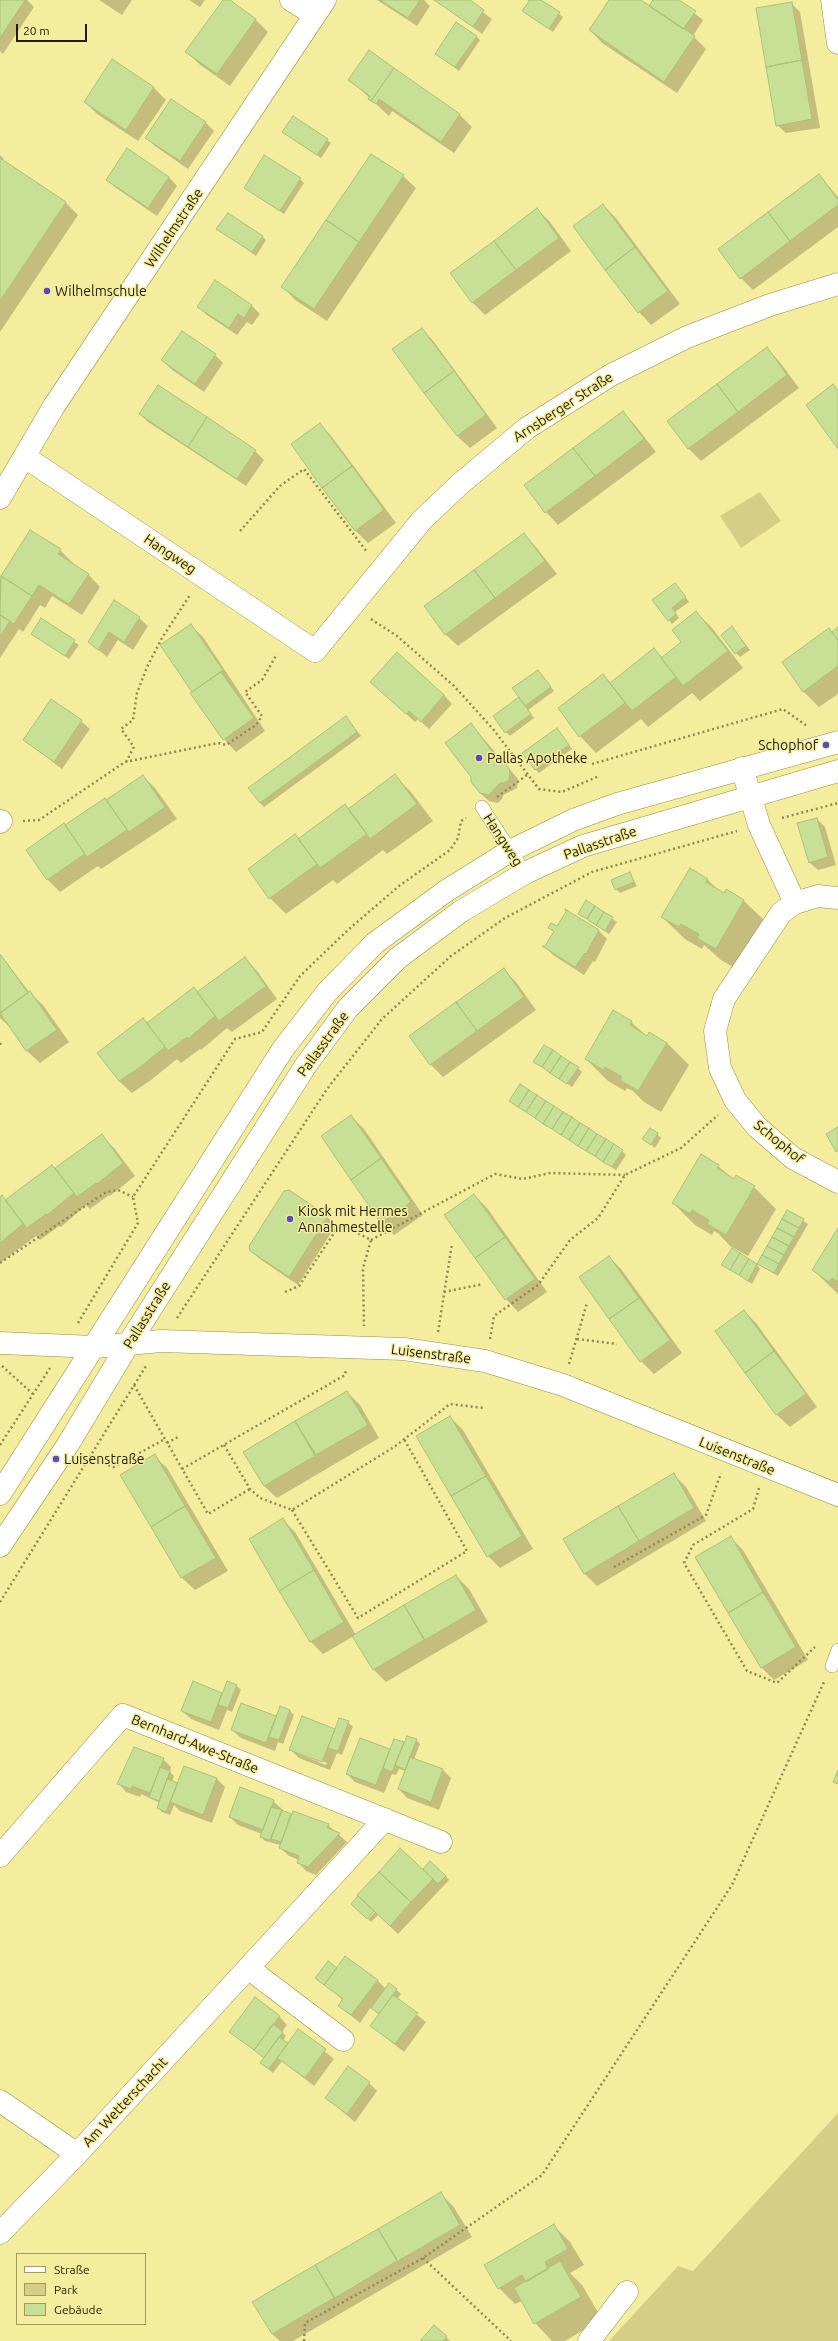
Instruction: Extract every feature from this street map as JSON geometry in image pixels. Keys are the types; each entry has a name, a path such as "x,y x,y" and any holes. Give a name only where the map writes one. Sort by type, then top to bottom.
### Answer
{"street":[{"path":"291,0 320,8"},
{"path":"832,0 838,43"},
{"name":"Wilhelmstraße","path":"0,498 59,400 320,8"},
{"name":"Arnsberger Straße","path":"315,651 351,605 422,520 460,484 527,428 611,375 688,337 770,304 838,284"},
{"name":"Hangweg","path":"25,457 315,651"},
{"name":"Pallasstraße","path":"0,1494 284,1049 327,992 375,943 446,891 510,851 574,820 617,804 838,742"},
{"path":"742,768 758,825 795,903"},
{"name":"Pallasstraße","path":"0,1546 67,1446 129,1343 306,1065 348,1008 398,958 460,912 525,873 583,846 838,771"},
{"name":"Schophof","path":"838,898 818,896 795,903 782,913 724,999 715,1031 720,1068 735,1100 757,1127 793,1158 838,1182"},
{"name":"Luisenstraße","path":"0,1343 95,1347 161,1341 435,1352 485,1362 563,1385 838,1495"},
{"name":"Bernhard-Awe-Straße","path":"0,1856 123,1715 441,1842"},
{"name":"Am Wetterschacht","path":"0,2233 77,2154 385,1819"},
{"path":"248,1968 343,2040"},
{"path":"0,2101 77,2154"},
{"path":"589,2341 627,2292"}],"lane":[{"name":"Hangweg","path":"482,808 525,873"},
{"path":"832,1666 838,1650"}],"path":[{"path":"240,531 280,486 304,469 365,550"},
{"path":"125,762 134,747 121,729 133,720 137,693 147,667 162,638 203,576"},
{"path":"351,605 397,636 454,686 493,729 539,789 562,792 599,776"},
{"path":"0,821 39,820 125,762 218,743 226,745 256,725 262,716 245,692 262,680 289,634"},
{"path":"592,764 783,709 807,726 813,724"},
{"path":"0,1602 161,1341 327,1089 382,1019 451,956 505,918 592,872 838,803"},
{"path":"182,1469 345,1375 357,1348 363,1268 371,1240 495,1174 523,1179 550,1173 625,1175 681,1148 735,1100"},
{"path":"485,1362 494,1316 538,1285 570,1240 598,1218 625,1175"},
{"path":"0,1263 106,1192 118,1190 133,1197"},
{"path":"285,1292 299,1286 340,1224 371,1240"},
{"path":"435,1352 452,1244"},
{"path":"444,1292 483,1284"},
{"path":"563,1385 587,1303"},
{"path":"576,1340 617,1344"},
{"path":"0,1445 64,1346"},
{"path":"0,1365 32,1394"},
{"path":"134,1385 208,1514 250,1488"},
{"path":"292,1510 404,1439 450,1404 484,1408"},
{"path":"167,1443 178,1437"},
{"path":"224,1445 250,1488 260,1498 292,1510 358,1618 467,1551 404,1439"},
{"path":"89,1459 114,1467 165,1440"},
{"path":"614,1567 706,1515 728,1452"},
{"path":"765,1467 753,1509 693,1545 684,1563 747,1671 777,1683 815,1647"},
{"path":"304,2341 305,2323 423,2258 542,2175 732,1885 832,1666"},
{"path":"423,2258 511,2341"}],"green space":[{"path":"760,492 781,521 741,548 720,516"},
{"path":"838,2113 838,2341 609,2341 678,2266 693,2271"}],"building":[{"path":"0,0 25,0 0,38"},
{"path":"223,0 230,0 256,19 217,74 185,52"},
{"path":"380,0 420,0 408,18"},
{"path":"434,0 470,0 484,10 473,27"},
{"path":"530,0 541,0 560,12 549,29 522,11"},
{"path":"609,0 641,0 695,36 664,82 589,30"},
{"path":"653,0 679,0 696,11 683,29 649,6"},
{"path":"792,2 802,60 766,67 756,8"},
{"path":"456,22 477,36 455,67 435,54"},
{"path":"369,50 394,68 371,101 368,99 370,96 348,80"},
{"path":"112,59 154,87 126,130 84,102"},
{"path":"802,60 812,119 776,126 766,67"},
{"path":"394,68 460,114 441,142 379,99 376,104 371,101"},
{"path":"171,99 206,122 180,161 145,138"},
{"path":"293,116 328,139 317,155 282,132"},
{"path":"127,148 169,177 148,208 106,180"},
{"path":"371,154 404,175 359,242 326,220"},
{"path":"264,155 301,178 280,211 244,188"},
{"path":"0,158 66,202 0,301"},
{"path":"819,174 838,200 838,205 790,241 768,212"},
{"path":"603,204 635,247 605,270 573,226"},
{"path":"537,208 559,238 516,270 494,241"},
{"path":"768,212 790,241 740,279 718,249"},
{"path":"228,213 263,236 252,252 216,229"},
{"path":"326,220 359,242 314,309 281,287"},
{"path":"494,241 516,270 472,303 450,273"},
{"path":"635,247 668,291 638,313 605,270"},
{"path":"215,280 252,305 244,318 238,314 229,328 197,307"},
{"path":"422,328 454,371 424,393 392,349"},
{"path":"182,331 216,354 195,384 161,360"},
{"path":"767,347 787,375 738,412 717,384"},
{"path":"454,371 486,415 457,436 424,393"},
{"path":"717,384 738,412 688,449 667,421"},
{"path":"833,384 838,391 838,449 806,405"},
{"path":"158,385 207,417 188,447 139,414"},
{"path":"623,411 644,439 595,476 573,448"},
{"path":"207,417 256,450 237,479 188,447"},
{"path":"320,423 352,466 322,488 291,444"},
{"path":"573,448 595,476 545,513 524,485"},
{"path":"352,466 384,510 355,531 322,488"},
{"path":"30,530 61,549 58,554 89,574 69,604 39,585 32,596 1,576"},
{"path":"524,533 545,561 495,598 474,570"},
{"path":"474,570 495,598 445,635 424,606"},
{"path":"1,576 32,596 14,624 0,615"},
{"path":"675,583 686,597 672,608 676,614 668,621 652,600"},
{"path":"114,600 140,617 124,642 109,632 98,650 88,642"},
{"path":"696,611 728,651 683,686 661,658 681,642 672,630"},
{"path":"0,615 10,621 0,637"},
{"path":"41,618 75,640 65,656 31,634"},
{"path":"191,624 223,670 192,692 160,645"},
{"path":"732,626 746,646 735,654 721,635"},
{"path":"838,627 838,641 832,632"},
{"path":"829,628 838,641 838,666 803,692 782,662"},
{"path":"654,648 676,677 632,711 610,683"},
{"path":"397,652 444,695 421,722 409,711 406,714 370,682"},
{"path":"538,670 551,687 525,706 512,688"},
{"path":"221,672 254,718 223,740 190,693"},
{"path":"603,674 625,703 579,737 558,708"},
{"path":"519,697 531,714 505,733 493,716"},
{"path":"51,699 82,720 54,762 23,740"},
{"path":"346,716 357,732 260,803 248,788"},
{"path":"471,723 497,758 502,758 510,770 509,780 504,783 500,783 489,795 480,793 471,782 471,777 445,743"},
{"path":"557,728 569,745 535,770 522,753"},
{"path":"395,774 417,804 370,839 348,809"},
{"path":"143,775 165,807 129,832 106,800"},
{"path":"105,798 127,830 87,857 65,825"},
{"path":"345,804 367,834 320,868 298,839"},
{"path":"817,818 828,857 809,863 797,823"},
{"path":"64,823 85,854 47,880 26,850"},
{"path":"295,834 317,864 269,899 248,869"},
{"path":"690,868 708,879 706,882 724,893 726,889 744,900 716,949 697,938 699,934 681,924 679,927 661,917"},
{"path":"630,872 634,882 615,890 611,880"},
{"path":"586,900 595,906 587,919 578,914"},
{"path":"595,906 604,912 596,925 587,919"},
{"path":"565,909 599,930 586,954 585,953 575,967 542,946 545,946 554,931 548,928 551,923 557,926 566,912"},
{"path":"604,912 613,917 605,931 596,925"},
{"path":"1,955 28,993 0,1013 0,956"},
{"path":"245,957 266,986 219,1021 197,992"},
{"path":"504,968 524,997 477,1031 456,1002"},
{"path":"194,987 215,1016 188,1039 187,1037 168,1051 147,1023"},
{"path":"30,991 57,1030 26,1051 0,1013"},
{"path":"456,1002 477,1031 430,1065 409,1036"},
{"path":"613,1010 632,1021 630,1025 647,1036 649,1032 667,1043 638,1091 620,1080 622,1077 605,1067 603,1070 585,1059"},
{"path":"143,1018 165,1047 139,1068 119,1081 97,1053"},
{"path":"544,1045 553,1050 542,1067 533,1062"},
{"path":"553,1050 561,1056 550,1073 542,1067"},
{"path":"561,1056 570,1062 559,1079 550,1073"},
{"path":"570,1062 579,1067 567,1084 559,1079"},
{"path":"520,1084 529,1090 518,1107 509,1101"},
{"path":"529,1090 537,1095 526,1112 518,1107"},
{"path":"537,1095 546,1101 535,1118 526,1112"},
{"path":"546,1101 554,1106 543,1124 535,1118"},
{"path":"554,1106 563,1112 552,1129 543,1124"},
{"path":"563,1112 572,1117 561,1135 552,1129"},
{"path":"351,1115 381,1158 351,1180 321,1136"},
{"path":"572,1117 580,1123 569,1140 561,1135"},
{"path":"580,1123 589,1128 578,1146 569,1140"},
{"path":"838,1127 838,1151 836,1152 826,1134"},
{"path":"589,1128 597,1134 586,1151 578,1146"},
{"path":"650,1128 658,1133 651,1145 642,1139"},
{"path":"102,1134 123,1163 97,1184 96,1183 77,1197 55,1168"},
{"path":"597,1134 606,1139 595,1156 586,1151"},
{"path":"606,1139 614,1144 603,1162 595,1156"},
{"path":"614,1144 623,1150 612,1167 603,1162"},
{"path":"701,1154 719,1165 717,1168 734,1179 736,1175 755,1186 726,1235 707,1224 709,1220 692,1210 690,1214 672,1203"},
{"path":"381,1158 411,1202 381,1223 351,1180"},
{"path":"52,1165 74,1193 47,1215 46,1214 27,1228 5,1200"},
{"path":"289,1190 328,1216 289,1277 250,1251 249,1246 284,1191"},
{"path":"474,1194 505,1237 475,1258 444,1215"},
{"path":"2,1195 23,1224 0,1243 0,1197"},
{"path":"787,1210 804,1219 799,1228 782,1219"},
{"path":"782,1219 799,1228 794,1237 777,1228"},
{"path":"777,1228 794,1237 789,1246 772,1237"},
{"path":"838,1228 838,1282 832,1278 829,1282 812,1270"},
{"path":"505,1237 535,1279 505,1300 475,1258"},
{"path":"772,1237 789,1246 784,1255 767,1246"},
{"path":"767,1246 784,1255 779,1264 762,1255"},
{"path":"732,1248 740,1253 730,1270 721,1265"},
{"path":"740,1253 749,1259 739,1275 730,1270"},
{"path":"762,1255 779,1264 774,1273 757,1264"},
{"path":"609,1256 639,1298 609,1319 579,1277"},
{"path":"749,1259 757,1264 748,1281 739,1275"},
{"path":"639,1298 670,1340 640,1362 609,1319"},
{"path":"744,1310 774,1351 745,1373 715,1331"},
{"path":"774,1351 806,1394 776,1415 745,1373"},
{"path":"347,1391 368,1425 316,1455 295,1421"},
{"path":"450,1416 486,1476 451,1496 416,1436"},
{"path":"295,1421 315,1456 264,1486 243,1452"},
{"path":"155,1454 185,1506 151,1527 120,1475"},
{"path":"674,1473 694,1508 639,1541 618,1506"},
{"path":"486,1476 522,1536 487,1557 451,1496"},
{"path":"185,1506 216,1558 181,1578 151,1527"},
{"path":"618,1506 639,1541 584,1574 563,1539"},
{"path":"283,1518 314,1570 279,1591 249,1539"},
{"path":"731,1536 763,1592 728,1613 695,1557"},
{"path":"314,1570 344,1622 310,1642 279,1591"},
{"path":"456,1575 476,1610 425,1640 404,1605"},
{"path":"763,1592 796,1647 761,1668 728,1613"},
{"path":"404,1605 424,1640 373,1670 352,1636"},
{"path":"193,1681 222,1693 211,1722 181,1711"},
{"path":"227,1681 237,1685 228,1708 218,1705"},
{"path":"241,1703 276,1716 266,1743 231,1730"},
{"path":"280,1706 290,1710 279,1740 269,1737"},
{"path":"302,1716 335,1729 322,1762 289,1750"},
{"path":"339,1718 349,1721 338,1751 328,1748"},
{"path":"407,1736 417,1739 405,1770 395,1765"},
{"path":"360,1738 390,1749 376,1785 346,1774"},
{"path":"394,1739 404,1742 392,1772 383,1768"},
{"path":"134,1747 164,1758 150,1793 132,1786 131,1789 117,1784"},
{"path":"410,1757 443,1769 431,1802 398,1789"},
{"path":"184,1766 217,1778 203,1815 170,1802"},
{"path":"160,1767 170,1771 159,1801 149,1797"},
{"path":"838,1770 838,1784 833,1782"},
{"path":"167,1779 178,1783 166,1812 157,1808"},
{"path":"240,1787 274,1800 263,1830 229,1817"},
{"path":"271,1807 282,1810 270,1840 260,1837"},
{"path":"282,1810 291,1814 281,1842 271,1839"},
{"path":"293,1811 329,1824 327,1828 340,1833 308,1867 297,1863 299,1856 279,1848"},
{"path":"400,1848 433,1879 411,1902 379,1872"},
{"path":"430,1861 446,1876 438,1884 423,1869"},
{"path":"379,1872 411,1902 390,1926 357,1895"},
{"path":"358,1896 374,1911 367,1919 351,1904"},
{"path":"345,1956 378,1980 351,2015 338,2006 343,1999 324,1985"},
{"path":"328,1961 337,1968 324,1985 315,1978"},
{"path":"389,1983 397,1989 379,2014 371,2008"},
{"path":"393,1995 418,2013 395,2044 370,2026"},
{"path":"255,1997 280,2016 254,2050 229,2032"},
{"path":"273,2024 283,2032 264,2058 254,2050"},
{"path":"298,2029 326,2049 305,2078 277,2058"},
{"path":"279,2037 288,2043 269,2069 260,2063"},
{"path":"348,2066 370,2082 347,2114 325,2098"},
{"path":"441,2192 460,2225 398,2261 378,2229"},
{"path":"554,2224 568,2249 545,2262 548,2269 526,2282 522,2275 498,2289 484,2265"},
{"path":"378,2229 397,2261 335,2298 315,2265"},
{"path":"560,2261 581,2297 534,2324 514,2288"},
{"path":"315,2265 334,2298 272,2334 252,2302"},
{"path":"434,2325 447,2336 443,2341 420,2341"}],"place":[{"name":"Wilhelmschule","path":"47,291"},
{"name":"Schophof","path":"826,745"},
{"name":"Pallas Apotheke","path":"479,758"},
{"name":"Kiosk mit Hermes Annahmestelle","path":"290,1219"},
{"name":"Luisenstraße","path":"56,1459"}]}
